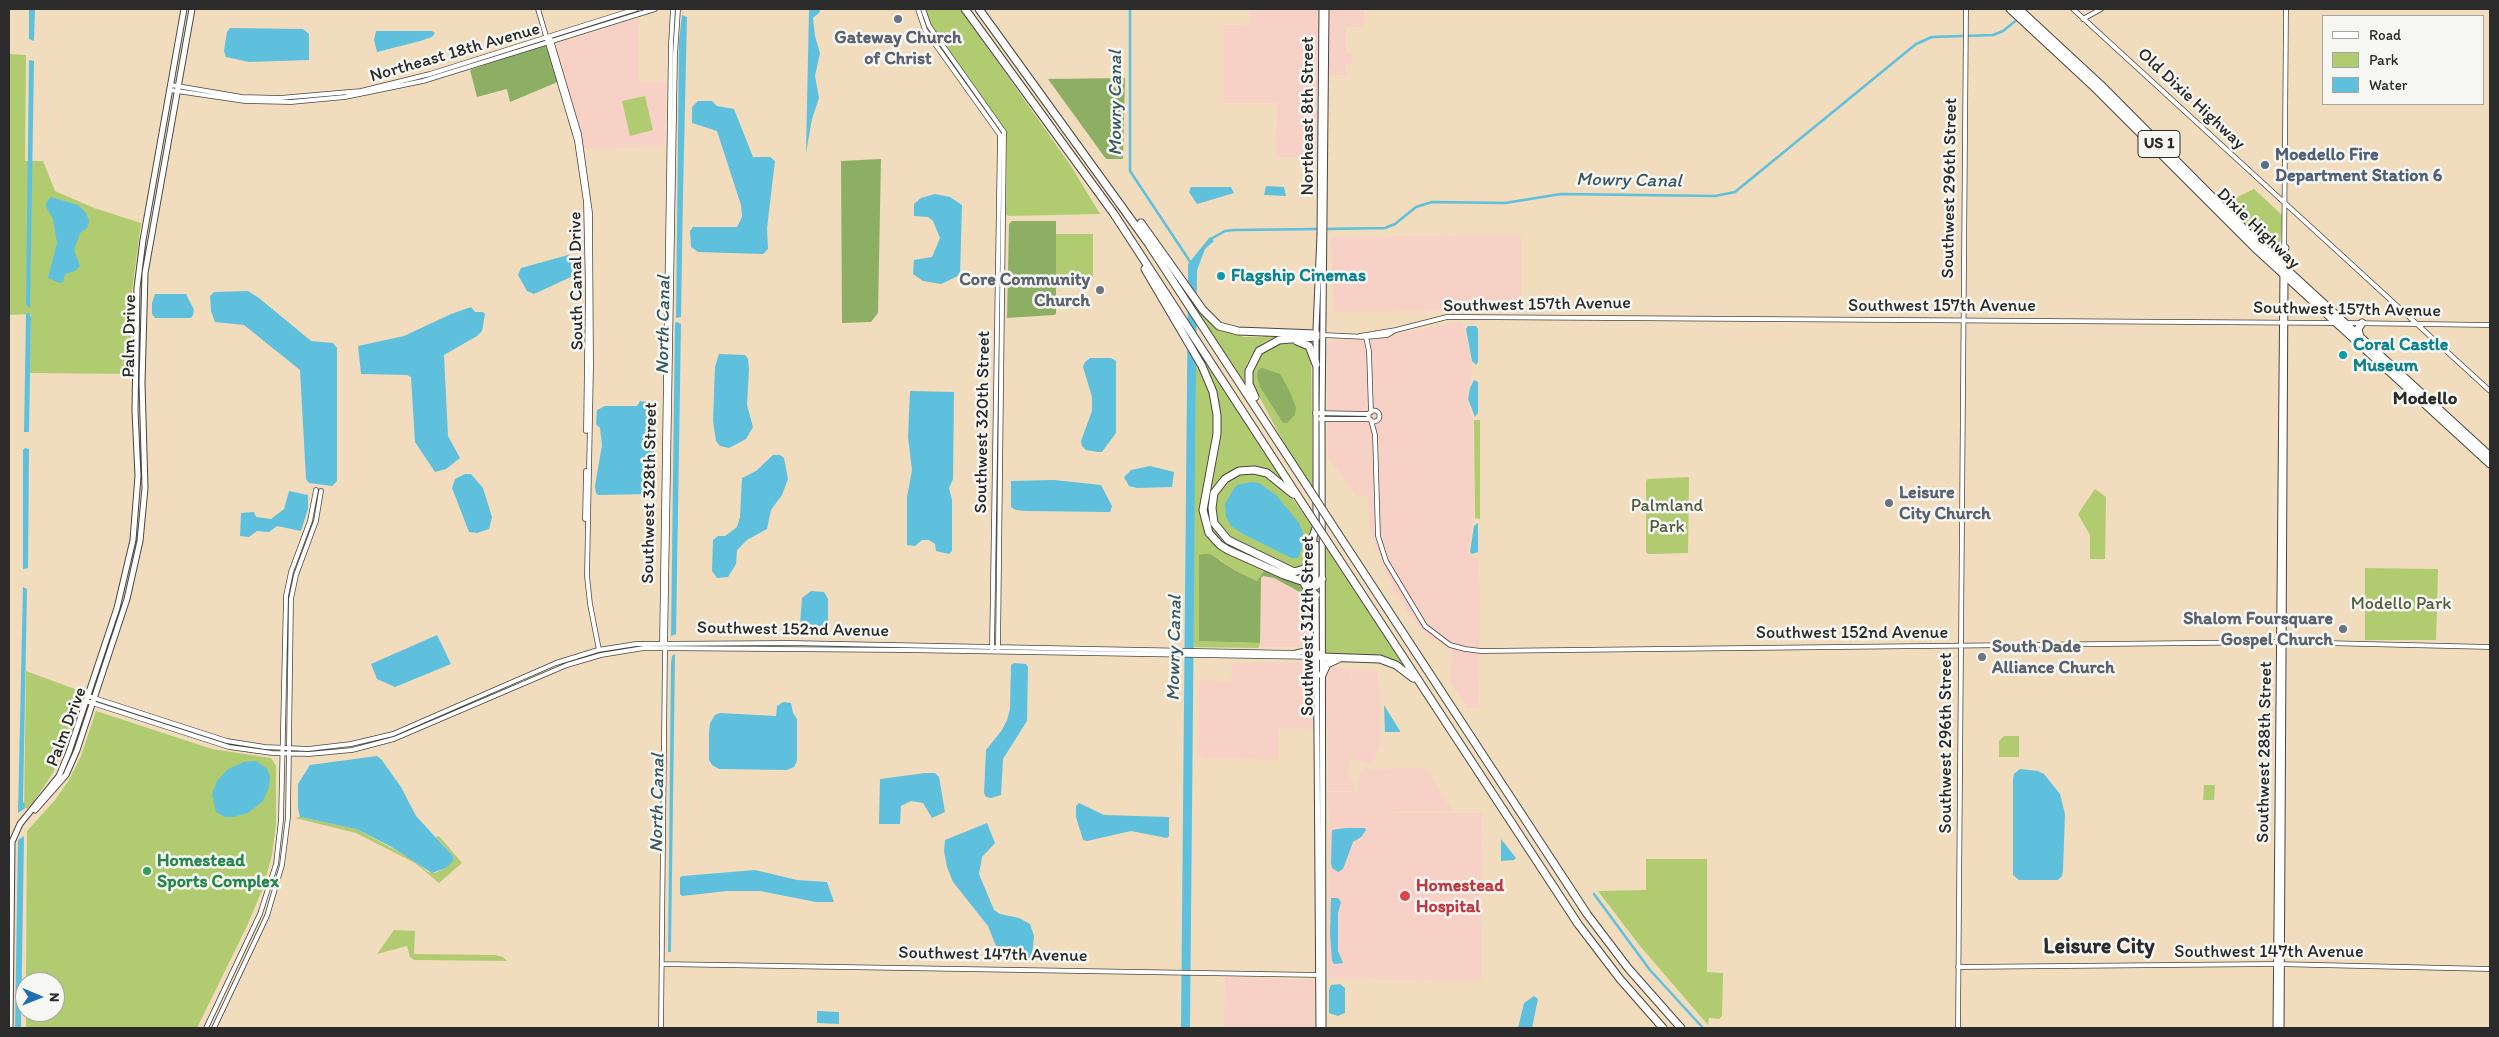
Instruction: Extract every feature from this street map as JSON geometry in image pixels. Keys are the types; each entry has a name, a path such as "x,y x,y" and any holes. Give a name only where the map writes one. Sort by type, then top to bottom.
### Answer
{"highway":[{"path":"965,9 1114,214 1578,924 1620,979 1663,1028"},
{"path":"980,9 1072,134 1182,294 1587,914 1628,968 1681,1028"},
{"name":"Dixie Highway","path":"2010,9 2021,14 2094,82 2101,85 2210,196 2273,256 2293,284 2490,464"},
{"name":"Dixie Highway","path":"2021,14 2040,36 2070,60 2226,220 2345,323 2490,456"},
{"path":"1072,134 1101,169 1212,321 1229,330 1318,335"},
{"path":"2152,144 2175,165 2181,166"},
{"path":"2181,175 2184,175 2210,196"},
{"path":"1114,214 1202,366 1213,392 1217,415 1216,434 1203,510 1209,533 1220,545 1228,550 1301,582 1316,586 1322,579"},
{"path":"2226,220 2230,220 2243,233 2253,237"},
{"path":"2273,256 2280,256 2285,248"},
{"path":"2286,288 2293,284"},
{"path":"2360,337 2358,330 2362,323"},
{"path":"1278,440 1253,394 1248,376 1250,367 1256,354 1267,345 1279,340 1318,335"},
{"path":"1279,340 1300,341 1307,344 1316,364"},
{"path":"2409,389 2436,410 2440,410"},
{"path":"2449,426 2454,427 2473,444 2480,446"},
{"path":"1306,509 1290,491 1272,476 1250,469 1239,471 1225,479 1214,493 1212,508 1218,529 1228,540 1294,572 1300,571 1310,564 1316,528"},
{"path":"1301,582 1316,597"},
{"path":"1319,655 1389,661 1404,669 1420,683"},
{"path":"1322,675 1330,661 1348,658"}],"main road":[{"name":"Palm Drive","path":"10,1028 12,842 14,833 24,820 44,803 66,775 77,750 121,592 134,533 138,476 135,411 137,288 143,240 184,9"},
{"name":"Palm Drive","path":"90,700 127,599 140,541 145,482 142,383 145,273 192,9"},
{"name":"Northeast 8th Street","path":"1322,224 1324,9"},
{"name":"Southwest 312th Street","path":"1322,224 1323,315 1318,335 1315,416 1323,1028"},
{"name":"Southwest 312th Street","path":"1319,1028 1321,975 1322,675 1319,655 1322,579 1322,416 1316,304 1322,235"},
{"name":"Southwest 288th Street","path":"2283,323 2286,288 2284,272"},
{"name":"Southwest 288th Street","path":"2276,1028 2279,964 2284,272"},
{"path":"1316,304 1323,315"},
{"path":"1296,653 1308,651 1312,647 1313,606 1316,597"},
{"name":"Southwest 288th Street","path":"2279,964 2281,1028"}],"street":[{"name":"South Canal Drive","path":"538,9 577,141 586,202 588,290 585,506 589,599 600,652"},
{"name":"Northeast 18th Avenue","path":"170,87 242,97 280,98 361,91 430,74 636,9"},
{"name":"Northeast 18th Avenue","path":"177,88 245,101 291,102 345,97 423,81 655,9"},
{"name":"Southwest 328th Street","path":"661,1028 664,642 674,9"},
{"name":"Southwest 328th Street","path":"673,82 678,9"},
{"name":"Southwest 320th Street","path":"918,9 924,28 1000,134 998,650"},
{"name":"Southwest 320th Street","path":"923,9 927,24 999,123 1004,132 1005,141 998,491 992,650"},
{"name":"Southwest 296th Street","path":"1958,1028 1962,320 1966,9"},
{"name":"Old Dixie Highway","path":"2073,9 2490,391"},
{"path":"2084,19 2101,9"},
{"name":"Southwest 288th Street","path":"2284,272 2286,9"},
{"path":"625,12 632,16"},
{"path":"596,26 599,20"},
{"path":"2276,194 2282,193 2286,186"},
{"path":"999,242 1004,242"},
{"name":"Southwest 157th Avenue","path":"1360,336 1447,318 1461,317 2490,325"},
{"name":"Southwest 157th Avenue","path":"1318,335 1366,337 1387,335 1396,330"},
{"name":"Southwest 152nd Avenue","path":"1369,351 1372,336"},
{"name":"Southwest 152nd Avenue","path":"1366,337 1369,351 1370,416 1374,435 1376,522 1381,549 1388,566 1425,626 1450,644 1481,651 2282,642 2490,647"},
{"name":"Southwest 152nd Avenue","path":"1371,403 1380,415 1374,435"},
{"path":"1370,416 1376,411"},
{"path":"1315,416 1370,416 1377,420"},
{"path":"206,1028 258,919 271,882 280,835 285,627 289,579 309,526 319,490 314,525 294,581 291,608 287,837 277,889 263,925 214,1028"},
{"path":"286,607 291,608"},
{"path":"285,627 291,627"},
{"name":"Southwest 152nd Avenue","path":"90,700 223,740 289,749 341,746 393,734 547,666 600,652 664,642 992,650"},
{"name":"Southwest 152nd Avenue","path":"90,700 210,742 248,750 289,754 338,752 390,741 426,727 558,668 600,652 665,648 1195,650 1319,655"},
{"name":"Southwest 152nd Avenue","path":"998,650 1195,656 1319,655"},
{"name":"Southwest 147th Avenue","path":"662,964 1321,975"},
{"name":"Southwest 147th Avenue","path":"1958,967 2279,964 2490,968"}],"shaded area":[{"path":"1250,9 1364,9 1364,27 1346,27 1346,53 1352,53 1352,64 1346,64 1346,75 1317,75 1317,157 1276,157 1277,103 1224,103 1224,25 1245,25 1250,22"},
{"path":"639,18 638,81 666,82 664,147 584,148 556,44"},
{"path":"1521,236 1521,308 1519,310 1336,312 1334,309 1331,237"},
{"path":"1462,321 1473,369 1466,399 1473,421 1474,516 1468,549 1470,555 1478,559 1480,591 1479,708 1467,708 1451,683 1452,651 1428,636 1415,622 1396,595 1376,549 1369,526 1368,496 1357,496 1328,457 1327,345 1330,341 1387,337"},
{"path":"1268,575 1307,596 1307,647 1260,647 1261,578"},
{"path":"1232,662 1302,663 1351,669 1351,691 1352,669 1376,670 1380,693 1380,746 1373,763 1364,764 1358,759 1350,760 1349,754 1348,774 1353,781 1355,791 1328,791 1328,729 1279,728 1278,760 1205,758 1198,755 1199,680 1231,681"},
{"name":"Homestead Hospital","path":"1425,768 1451,808 1451,811 1333,813 1482,813 1481,980 1328,979 1329,812 1327,812 1327,792 1358,792 1359,773 1364,769"},
{"path":"1225,977 1315,980 1314,1028 1224,1028"}],"green space":[{"path":"924,9 960,9 1071,166 1100,214 1008,216 1006,214 1007,139 1005,129 933,30"},
{"path":"545,44 560,81 510,102 507,89 477,97 470,70"},
{"path":"9,54 26,55 25,161 43,161 55,191 94,208 141,223 131,299 130,374 30,373 31,314 9,315"},
{"path":"1125,78 1123,159 1106,159 1048,79"},
{"path":"645,96 653,130 630,136 622,101"},
{"path":"881,159 878,313 871,322 842,323 841,161"},
{"path":"2254,189 2283,216 2279,254 2276,254 2223,204"},
{"path":"1012,221 1056,221 1056,314 1054,315 1007,318 1009,224"},
{"path":"1056,234 1093,234 1093,277 1087,281 1086,285 1056,285"},
{"path":"1196,304 1216,326 1244,337 1262,337 1266,333 1277,334 1277,336 1264,342 1253,353 1247,363 1244,383 1196,310"},
{"path":"1279,343 1306,345 1311,356 1313,490 1287,449 1252,383 1251,373 1260,354"},
{"path":"1196,345 1287,484 1254,467 1218,482 1213,524 1254,556 1253,558 1228,548 1215,538 1205,515 1213,459 1217,395 1206,368 1196,352"},
{"path":"1196,358 1208,383 1216,426 1202,504 1212,539 1265,569 1257,581 1236,571 1219,559 1199,641 1260,643 1258,648 1193,647"},
{"path":"1262,368 1280,374 1290,392 1296,408 1295,415 1287,423 1283,423 1260,387 1257,377 1258,370"},
{"path":"1474,420 1480,420 1480,519 1475,518"},
{"path":"1241,472 1262,473 1290,495 1312,525 1309,560 1304,567 1294,570 1230,538 1216,520 1215,498 1221,486"},
{"name":"Palmland Park","path":"1689,477 1688,553 1648,554 1646,552 1646,481 1648,479"},
{"path":"2095,489 2106,497 2105,559 2090,559 2090,535 2078,514"},
{"path":"1324,543 1409,671 1394,662 1324,656"},
{"path":"1210,554 1236,571 1257,581 1265,569 1302,585 1312,593 1310,615 1307,616 1307,596 1274,578 1263,576 1261,578 1260,643 1199,641 1199,555"},
{"name":"Modello Park","path":"2365,568 2438,569 2436,640 2365,640"},
{"path":"26,671 83,692 74,725 53,773 30,807 24,809"},
{"name":"Homestead Sports Complex","path":"96,711 212,749 271,758 276,766 276,824 272,855 263,888 247,926 197,1028 26,1028 26,1022 65,1022 65,972 26,972 27,831 55,800 69,780 81,756"},
{"path":"2004,736 2019,736 2019,757 1999,757 1999,741"},
{"path":"2204,785 2215,785 2214,800 2203,800"},
{"path":"300,817 356,829 412,859 428,872 435,873 446,868 453,856 436,837 439,836 462,863 439,883 415,863 356,833 295,818"},
{"path":"1646,859 1707,859 1707,972 1723,973 1722,1016 1719,1019 1709,1018 1708,1025 1640,946 1598,891 1646,890"},
{"path":"394,930 415,931 414,954 495,955 503,957 507,961 414,960 410,957 407,946 377,954"}],"water":[{"path":"29,9 35,9 34,41 29,39"},
{"path":"809,9 819,9 820,12 813,18 815,36 820,53 815,76 819,98 812,119 806,153"},
{"name":"North Canal","path":"682,15 687,17 681,317 676,318 679,41"},
{"path":"230,28 303,29 309,34 309,60 249,62 226,57 224,51 227,32"},
{"path":"376,31 432,31 435,33 432,37 420,41 377,52 374,40"},
{"path":"29,60 34,61 30,308 26,305"},
{"path":"698,101 712,101 717,106 734,109 753,157 770,157 775,161 767,228 768,249 763,254 698,252 691,247 690,231 693,227 737,227 742,217 741,205 717,131 692,123 692,107"},
{"path":"1266,186 1284,187 1286,196 1264,195"},
{"path":"1191,187 1231,187 1234,193 1197,204 1189,192"},
{"path":"935,194 950,197 962,205 960,275 941,284 923,281 913,274 914,260 932,257 940,238 933,221 928,217 914,216 914,204 921,198"},
{"path":"51,197 78,205 86,213 89,221 87,228 80,233 74,250 80,266 75,271 65,274 63,282 60,283 48,278 57,243 53,219 46,207 46,203"},
{"name":"Mowry Canal","path":"1210,237 1214,241 1205,249 1197,270 1190,1028 1181,1028 1188,264"},
{"path":"568,255 573,257 576,262 576,271 573,276 534,294 527,291 518,275 521,268"},
{"path":"248,291 311,341 333,343 337,348 337,481 332,486 309,483 306,479 300,370 244,325 215,322 211,311 210,296 214,292"},
{"path":"155,294 186,294 194,310 193,315 191,318 155,318 152,314 152,303"},
{"path":"471,307 475,312 483,312 485,314 482,331 477,336 444,355 448,436 460,458 446,469 435,472 415,442 411,377 407,375 361,374 358,346 404,336 451,314"},
{"path":"26,313 30,314 31,318 29,432 24,432"},
{"name":"North Canal","path":"675,323 681,324 676,634 671,636"},
{"path":"1468,326 1476,326 1478,329 1478,362 1476,365 1472,361 1466,329"},
{"path":"719,354 745,355 748,359 747,405 753,427 746,439 729,448 720,446 716,441 713,421 715,367"},
{"path":"1090,358 1111,358 1116,361 1116,433 1102,452 1086,450 1082,446 1081,441 1092,411 1092,397 1083,367"},
{"path":"1474,380 1478,382 1478,413 1475,417 1468,399"},
{"path":"910,391 954,392 953,479 949,488 952,500 952,551 949,554 936,551 935,544 929,540 922,540 915,546 907,545 907,497 912,470 908,437"},
{"path":"640,401 653,405 655,434 653,494 598,495 595,486 602,445 600,428 596,424 597,410 605,406 637,406"},
{"path":"25,448 29,449 28,568 23,569 23,450"},
{"path":"773,455 780,455 784,458 788,479 782,495 771,510 767,529 747,540 737,550 736,564 728,577 717,578 712,571 713,540 718,536 725,536 737,527 740,517 742,478 756,471"},
{"path":"1150,466 1174,472 1172,487 1137,488 1129,486 1124,477 1131,470"},
{"path":"465,474 471,474 483,488 492,517 489,529 477,533 469,532 452,488 455,479"},
{"path":"1054,480 1101,485 1112,506 1110,512 1026,511 1016,510 1011,507 1011,481"},
{"path":"1251,482 1259,483 1276,495 1299,523 1303,533 1302,548 1298,558 1291,558 1231,526 1226,517 1225,504 1237,485"},
{"path":"289,491 308,495 308,509 301,531 277,526 269,532 257,531 249,537 240,536 241,513 254,512 256,517 271,519 284,509"},
{"path":"1478,523 1478,552 1472,554 1470,552 1474,526"},
{"path":"23,587 27,589 23,802 25,804 24,809 18,813"},
{"path":"811,591 824,592 828,599 828,628 823,635 810,634 802,630 800,625 802,598"},
{"path":"437,635 451,664 395,687 377,679 371,664"},
{"name":"North Canal","path":"675,654 671,952 668,952 671,664 672,656"},
{"path":"1014,663 1026,664 1028,667 1027,721 1003,759 1001,795 991,798 986,797 984,793 986,750 1002,730 1007,720 1010,709 1011,665"},
{"path":"783,702 791,703 793,713 797,719 797,761 794,767 787,770 719,769 712,765 709,760 709,733 710,723 715,715 720,713 776,716 777,706"},
{"path":"1384,705 1400,731 1400,732 1385,732"},
{"path":"377,756 401,787 416,816 453,856 453,861 446,868 432,873 390,846 356,829 300,817 298,809 298,784 310,765"},
{"path":"256,761 266,768 270,775 269,787 263,801 248,813 233,817 225,817 216,812 212,794 217,781 228,769 244,762"},
{"path":"2020,769 2038,771 2044,774 2060,794 2065,814 2063,870 2062,876 2058,880 2019,880 2013,875 2013,779 2014,774"},
{"path":"935,773 939,777 945,812 932,818 923,803 911,801 901,806 900,824 879,824 880,779"},
{"path":"1079,803 1104,815 1169,817 1169,836 1167,838 1131,831 1087,841 1083,840 1076,817 1076,806"},
{"path":"987,823 995,843 982,857 979,874 994,910 1000,914 1019,918 1030,924 1034,936 1032,956 1029,959 1003,958 1000,956 988,926 953,882 947,867 944,851 945,840"},
{"path":"1365,828 1366,830 1361,837 1353,842 1343,869 1338,872 1332,868 1331,863 1332,830"},
{"path":"24,836 22,972 16,972 18,840"},
{"path":"1501,839 1516,858 1514,860 1501,861"},
{"path":"755,870 797,880 827,882 834,902 816,902 760,891 727,891 682,896 680,894 680,877 683,876"},
{"path":"1331,898 1338,898 1341,902 1338,913 1338,951 1343,963 1334,964 1332,961 1330,933"},
{"path":"1340,984 1345,988 1345,1013 1338,1016 1329,1013 1329,990 1331,985"},
{"path":"1534,996 1538,999 1532,1028 1518,1028 1524,1003"},
{"path":"817,1011 839,1012 839,1024 817,1023"},
{"path":"15,1022 21,1022 21,1028 15,1028"}],"waterway":[{"name":"Mowry Canal","path":"1130,9 1130,171 1191,263"},
{"name":"Mowry Canal","path":"1325,229 1385,228 1395,224 1416,207 1432,202 1505,203 1561,194 1715,196 1735,192 1916,44 1932,37 1993,35 2003,31 2018,19"},
{"name":"Mowry Canal","path":"1209,240 1225,231 1319,229"},
{"path":"1594,894 1650,970 1703,1028"}],"place":[{"name":"Gateway Church of Christ","path":"898,19"},
{"name":"Moedello Fire Department Station 6","path":"2265,165"},
{"name":"Flagship Cinemas","path":"1221,276"},
{"name":"Core Community Church","path":"1100,290"},
{"name":"Coral Castle Museum","path":"2343,355"},
{"name":"Leisure City Church","path":"1889,503"},
{"name":"Shalom Foursquare Gospel Church","path":"2343,629"},
{"name":"South Dade Alliance Church","path":"1982,657"},
{"name":"Homestead Sports Complex","path":"147,871"},
{"name":"Homestead Hospital","path":"1405,896"}],"district":[{"name":"Modello","path":"2425,399"},
{"name":"Leisure City","path":"2099,947"}]}
